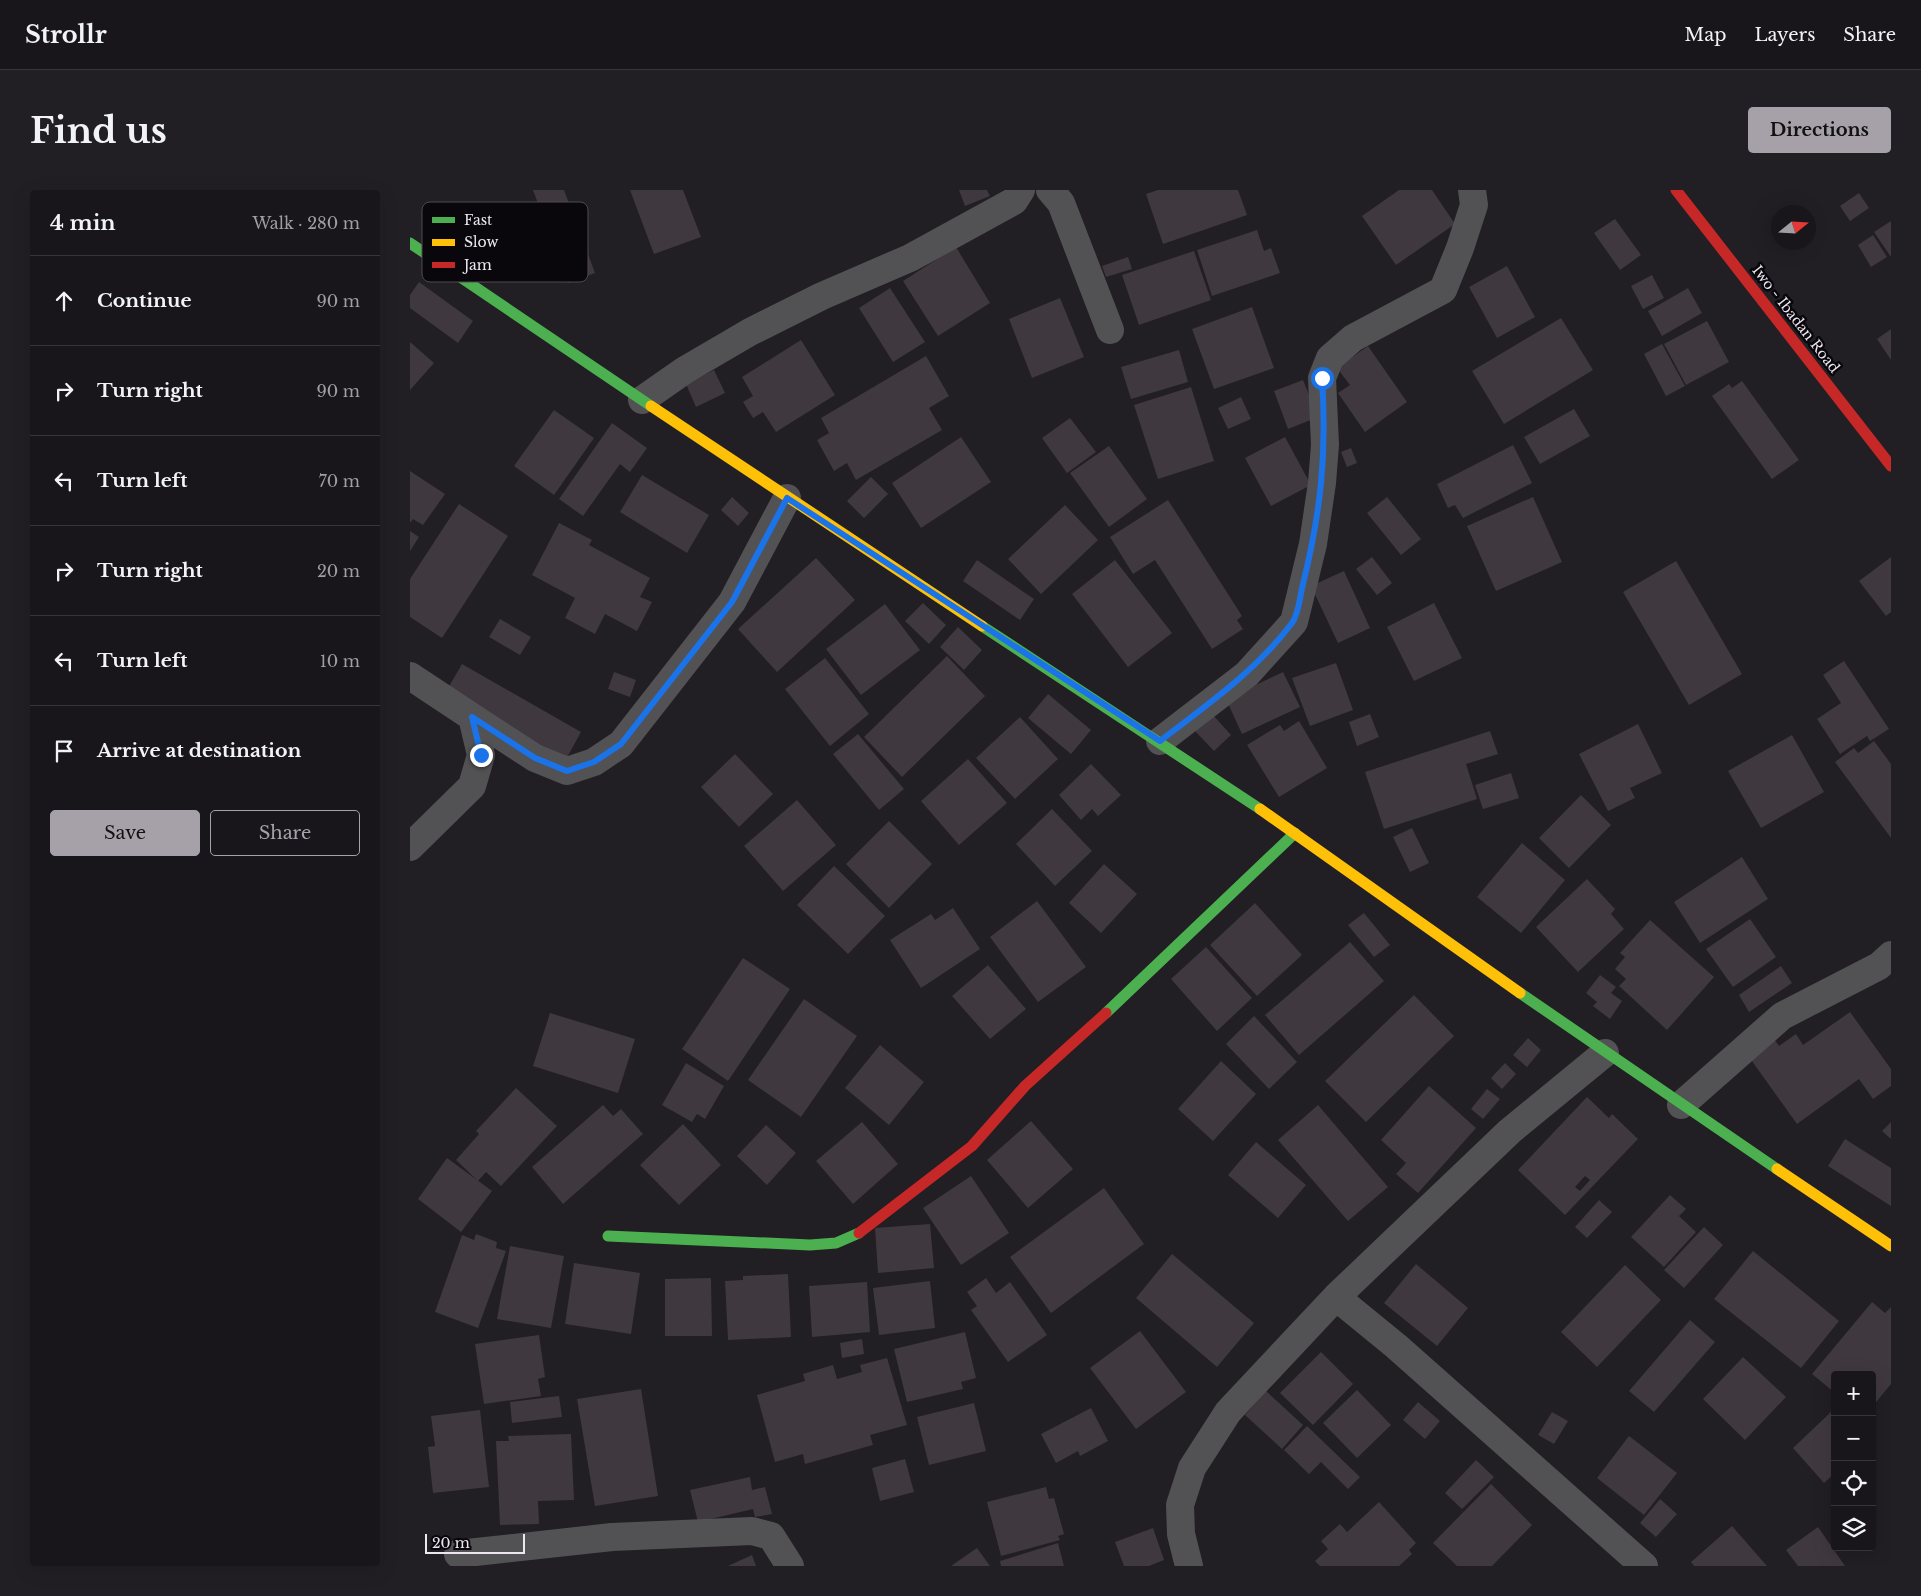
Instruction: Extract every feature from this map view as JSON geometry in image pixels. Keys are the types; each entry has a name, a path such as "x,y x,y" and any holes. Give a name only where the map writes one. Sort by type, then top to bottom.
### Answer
{"street":[{"path":"642,400 685,370 750,332 822,296 910,258 1014,201 1022,190"},
{"path":"1050,190 1061,203 1110,330"},
{"path":"1160,741 1247,674 1294,622 1313,544 1322,483 1325,445 1322,378 1330,358 1353,338 1443,290 1460,248 1474,205 1472,190"},
{"name":"Iwo - Ibadan Road","path":"1676,190 1891,466"},
{"path":"410,244 422,252"},
{"path":"467,282 787,498 1160,741 1295,833 1604,1053 1891,1246"},
{"path":"410,676 535,758 567,771 594,762 621,744 732,602 787,498"},
{"path":"410,847 472,786 481,755 472,717"},
{"path":"608,1236 810,1246 836,1243 859,1233 972,1146 1025,1086 1138,984 1295,833"},
{"path":"1681,1105 1782,1016 1879,966 1891,955"},
{"path":"1189,1566 1181,1534 1180,1505 1192,1468 1228,1412 1336,1297 1510,1131 1604,1053"},
{"path":"1336,1297 1396,1346 1644,1566"},
{"path":"458,1554 612,1537 752,1531 771,1536 790,1566"}],"building":[{"path":"533,190 564,190 568,202 538,202"},
{"path":"630,190 683,190 701,237 654,254"},
{"path":"959,190 987,190 990,196 965,206"},
{"path":"1158,190 1238,190 1247,215 1163,244 1146,194"},
{"path":"1399,190 1432,190 1455,224 1396,265 1362,216"},
{"path":"1859,193 1869,208 1850,221 1840,206"},
{"path":"1615,219 1641,255 1620,270 1594,233"},
{"path":"1891,221 1891,257 1874,232"},
{"path":"1257,230 1264,251 1271,248 1280,273 1212,296 1197,250"},
{"path":"1873,235 1887,257 1871,267 1858,245"},
{"path":"956,247 990,303 938,336 903,281"},
{"path":"1194,251 1211,300 1139,325 1122,275"},
{"path":"588,254 595,273 588,276"},
{"path":"1128,257 1132,269 1106,277 1102,266"},
{"path":"1507,266 1535,317 1497,338 1469,287"},
{"path":"1652,275 1664,298 1643,309 1631,286"},
{"path":"419,282 473,321 458,343 410,308 410,295"},
{"path":"890,288 925,342 893,362 859,308"},
{"path":"1688,288 1702,313 1662,336 1648,311"},
{"path":"1060,298 1084,357 1032,378 1009,319"},
{"path":"1252,307 1274,368 1214,389 1192,329"},
{"path":"1561,318 1593,370 1504,424 1472,371"},
{"path":"1707,321 1729,362 1686,385 1664,344"},
{"path":"1891,329 1891,360 1877,339"},
{"path":"801,340 835,395 776,432 763,412 753,418 743,402 753,396 742,377"},
{"path":"410,342 434,363 410,390"},
{"path":"1662,344 1685,386 1666,396 1644,354"},
{"path":"1368,346 1407,402 1365,432 1338,393 1350,385 1337,368"},
{"path":"1179,350 1188,382 1131,399 1121,367"},
{"path":"926,356 949,396 929,408 942,430 856,480 847,463 834,471 817,440 829,433 821,418"},
{"path":"714,370 725,393 696,407 686,384"},
{"path":"1303,380 1318,417 1288,429 1274,391"},
{"path":"1742,381 1799,460 1772,479 1712,396 1729,384 1732,388"},
{"path":"1191,387 1214,461 1158,479 1134,405"},
{"path":"1241,397 1251,419 1228,429 1218,408"},
{"path":"1574,409 1590,436 1540,464 1524,437"},
{"path":"554,410 594,438 554,495 514,466"},
{"path":"1070,418 1096,452 1067,473 1042,438"},
{"path":"612,423 647,448 630,472 620,464 583,516 559,499"},
{"path":"961,437 991,482 921,528 892,483"},
{"path":"1285,437 1311,485 1271,506 1245,458"},
{"path":"1513,445 1532,483 1463,518 1455,505 1448,508 1437,484"},
{"path":"1109,446 1147,499 1109,527 1070,473"},
{"path":"1351,448 1357,463 1347,467 1341,452"},
{"path":"410,471 445,494 423,525 413,519 410,523"},
{"path":"642,475 709,515 687,553 620,512"},
{"path":"871,477 888,494 864,518 847,501"},
{"path":"732,497 749,513 738,526 721,510"},
{"path":"1387,497 1421,539 1401,555 1367,513"},
{"path":"1533,497 1562,562 1496,591 1467,526"},
{"path":"1168,500 1242,616 1237,620 1243,629 1212,649 1155,560 1133,574 1110,537"},
{"path":"459,504 508,536 442,638 410,617 410,579"},
{"path":"1065,505 1098,540 1041,594 1008,559"},
{"path":"559,523 592,540 589,545 650,578 640,597 652,602 637,631 605,614 595,634 565,618 575,598 532,575"},
{"path":"410,531 419,537 410,551"},
{"path":"1372,557 1392,583 1377,595 1356,569"},
{"path":"1891,557 1891,612 1886,616 1859,581"},
{"path":"816,558 855,600 777,672 738,629"},
{"path":"977,560 1034,599 1020,620 963,581"},
{"path":"1115,560 1172,633 1128,667 1072,594"},
{"path":"1676,561 1742,674 1689,705 1623,592"},
{"path":"1344,571 1370,628 1338,643 1311,586"},
{"path":"923,603 946,625 929,644 905,621"},
{"path":"1434,603 1462,658 1414,681 1387,627"},
{"path":"885,604 920,650 861,695 826,649"},
{"path":"500,619 531,637 520,655 489,637"},
{"path":"958,627 982,650 964,670 940,647"},
{"path":"947,656 985,696 902,777 864,737"},
{"path":"825,658 869,714 830,746 785,689"},
{"path":"1844,661 1889,729 1870,741 1867,736 1840,754 1817,719 1841,703 1823,675"},
{"path":"1336,663 1353,710 1310,726 1292,678"},
{"path":"462,664 581,732 564,763 444,695"},
{"path":"614,672 636,680 630,697 608,689"},
{"path":"1283,672 1300,707 1242,734 1226,699"},
{"path":"1048,694 1091,730 1071,754 1028,718"},
{"path":"1370,714 1379,737 1357,746 1349,722"},
{"path":"1213,715 1231,735 1214,751 1195,731"},
{"path":"1020,717 1058,759 1015,799 976,758"},
{"path":"1299,721 1327,768 1279,797 1247,745 1280,725 1284,731"},
{"path":"1638,724 1662,773 1630,788 1635,798 1608,811 1579,754"},
{"path":"1490,731 1498,754 1466,764 1477,799 1384,829 1365,772"},
{"path":"858,734 904,789 879,810 833,754"},
{"path":"1792,735 1824,792 1761,828 1728,771"},
{"path":"1874,741 1891,764 1891,838 1835,762 1854,748 1858,753"},
{"path":"735,754 773,794 739,827 701,787"},
{"path":"968,759 1007,803 959,845 921,801"},
{"path":"1091,764 1121,795 1098,816 1092,809 1081,820 1059,795"},
{"path":"1511,773 1519,798 1483,809 1475,785"},
{"path":"1581,795 1611,825 1569,868 1539,838"},
{"path":"797,800 836,845 783,891 744,846"},
{"path":"1052,809 1092,851 1055,886 1016,844"},
{"path":"889,821 932,864 889,908 846,864"},
{"path":"1412,828 1429,863 1410,872 1393,837"},
{"path":"1522,843 1565,880 1521,933 1477,897"},
{"path":"1742,857 1768,899 1700,943 1674,902"},
{"path":"1104,864 1137,894 1101,933 1069,903"},
{"path":"834,866 885,916 848,954 797,905"},
{"path":"1587,879 1615,909 1611,914 1624,929 1578,972 1536,927"},
{"path":"1037,901 1086,967 1038,1002 990,937"},
{"path":"1255,903 1302,955 1257,996 1210,945"},
{"path":"953,908 980,949 921,988 890,940 931,914 935,920"},
{"path":"1364,913 1390,945 1374,957 1348,925"},
{"path":"1750,919 1776,957 1733,987 1706,949"},
{"path":"1650,920 1714,977 1667,1030 1619,986 1626,979 1615,969 1625,957 1620,953"},
{"path":"1350,942 1384,981 1299,1055 1265,1015"},
{"path":"1206,947 1252,998 1217,1031 1171,979"},
{"path":"743,958 790,989 728,1081 682,1049"},
{"path":"988,965 1026,1009 990,1039 952,996"},
{"path":"1781,966 1792,983 1749,1012 1739,995"},
{"path":"1600,975 1616,987 1611,993 1622,1001 1610,1019 1593,1006 1597,1002 1586,993"},
{"path":"1414,995 1454,1036 1366,1122 1325,1081"},
{"path":"804,999 857,1036 801,1117 748,1080"},
{"path":"1850,1012 1891,1069 1891,1086 1873,1099 1859,1079 1797,1124 1749,1057 1774,1039 1779,1046 1796,1034 1803,1045"},
{"path":"550,1013 635,1039 618,1093 533,1066"},
{"path":"1254,1016 1297,1062 1269,1089 1226,1044"},
{"path":"1528,1038 1541,1050 1527,1067 1513,1055"},
{"path":"880,1045 924,1082 889,1125 845,1088"},
{"path":"1221,1061 1256,1094 1213,1141 1178,1109"},
{"path":"686,1063 724,1086 705,1119 697,1114 692,1122 662,1105"},
{"path":"1505,1063 1516,1074 1502,1089 1491,1078"},
{"path":"1429,1086 1476,1128 1418,1193 1396,1174 1406,1163 1381,1140"},
{"path":"516,1088 557,1126 501,1186 486,1172 478,1181 456,1160 479,1134 476,1131"},
{"path":"1487,1089 1500,1099 1483,1119 1471,1109"},
{"path":"1587,1097 1609,1118 1612,1114 1638,1139 1565,1215 1518,1170","holes":["1585,1176 1590,1180 1580,1191 1575,1187"]},
{"path":"603,1105 613,1116 621,1109 643,1134 563,1204 532,1167"},
{"path":"1318,1105 1388,1187 1348,1221 1278,1140"},
{"path":"1031,1121 1073,1169 1028,1208 987,1160"},
{"path":"862,1122 898,1164 853,1204 816,1161"},
{"path":"1891,1122 1891,1139 1882,1131"},
{"path":"683,1124 721,1165 679,1205 640,1165"},
{"path":"766,1125 796,1153 767,1185 737,1156"},
{"path":"1845,1139 1891,1168 1891,1206 1828,1166"},
{"path":"1256,1142 1306,1185 1278,1218 1228,1175"},
{"path":"447,1158 492,1191 461,1232 418,1199"},
{"path":"971,1176 1009,1233 961,1265 923,1208"},
{"path":"1104,1188 1144,1244 1051,1313 1010,1257"},
{"path":"1670,1195 1686,1209 1679,1216 1696,1232 1664,1267 1631,1237"},
{"path":"1599,1200 1612,1212 1587,1238 1575,1227"},
{"path":"930,1224 934,1268 878,1273 875,1228"},
{"path":"1704,1227 1723,1245 1684,1288 1664,1270"},
{"path":"476,1234 497,1242 496,1248 506,1251 478,1328 435,1312 462,1235 474,1240"},
{"path":"510,1246 564,1256 551,1328 497,1319"},
{"path":"1753,1251 1839,1321 1801,1368 1714,1299"},
{"path":"1172,1254 1254,1323 1217,1367 1136,1298"},
{"path":"574,1263 640,1273 631,1334 565,1324"},
{"path":"1416,1264 1468,1308 1437,1346 1384,1303"},
{"path":"1625,1265 1661,1300 1597,1367 1561,1332"},
{"path":"788,1274 791,1337 728,1340 725,1281 743,1280 743,1276"},
{"path":"711,1278 712,1336 665,1336 665,1279"},
{"path":"986,1278 996,1293 1010,1282 1047,1335 1008,1362 971,1310 977,1306 967,1292"},
{"path":"930,1281 935,1328 879,1335 873,1288"},
{"path":"867,1282 870,1332 812,1337 809,1286"},
{"path":"1872,1302 1885,1313 1891,1307 1891,1384 1876,1402 1876,1371 1831,1371 1831,1390 1812,1374"},
{"path":"1690,1320 1715,1342 1654,1412 1629,1391"},
{"path":"1140,1331 1186,1392 1136,1429 1090,1368"},
{"path":"965,1332 976,1378 961,1382 963,1389 907,1402 894,1349"},
{"path":"539,1335 545,1377 538,1379 541,1396 484,1404 475,1344"},
{"path":"862,1339 864,1354 842,1358 840,1343"},
{"path":"1321,1352 1353,1384 1313,1425 1280,1393"},
{"path":"1743,1357 1786,1397 1745,1440 1703,1399"},
{"path":"887,1358 907,1425 870,1435 873,1445 805,1464 803,1454 775,1462 757,1395 805,1381 803,1374 833,1365 837,1379 862,1372 860,1365"},
{"path":"641,1389 658,1496 595,1506 577,1399"},
{"path":"1357,1390 1391,1425 1357,1458 1323,1423"},
{"path":"1266,1391 1303,1425 1282,1449 1245,1415"},
{"path":"559,1396 562,1417 512,1423 510,1402"},
{"path":"1418,1402 1440,1421 1425,1439 1403,1420"},
{"path":"974,1403 986,1451 929,1465 917,1417"},
{"path":"1091,1408 1108,1441 1080,1456 1078,1451 1056,1463 1041,1434"},
{"path":"480,1410 489,1487 433,1493 428,1447 435,1446 431,1416"},
{"path":"1552,1412 1568,1421 1554,1444 1538,1435"},
{"path":"1831,1412 1831,1477 1824,1483 1793,1448"},
{"path":"1307,1426 1360,1477 1348,1489 1321,1462 1309,1474 1284,1450"},
{"path":"571,1434 574,1500 538,1501 539,1524 500,1525 496,1441 509,1441 508,1436"},
{"path":"1629,1436 1677,1473 1644,1515 1597,1478"},
{"path":"905,1459 914,1492 880,1501 872,1468"},
{"path":"1476,1460 1494,1477 1462,1509 1445,1493"},
{"path":"750,1477 752,1490 765,1487 772,1514 755,1517 753,1509 698,1522 690,1490"},
{"path":"1491,1484 1532,1525 1492,1566 1457,1566 1433,1543"},
{"path":"1046,1487 1049,1499 1054,1498 1064,1534 1058,1536 1060,1540 1001,1556 987,1502"},
{"path":"1660,1499 1677,1514 1656,1537 1640,1523"},
{"path":"1379,1502 1416,1543 1409,1550 1412,1554 1399,1566 1320,1566 1315,1561 1328,1549 1321,1541 1340,1524 1347,1532"},
{"path":"1732,1526 1767,1566 1694,1566 1691,1562"},
{"path":"1818,1527 1831,1546 1831,1551 1835,1551 1845,1566 1798,1566 1786,1550"},
{"path":"1153,1528 1164,1560 1149,1566 1124,1566 1115,1542"},
{"path":"1058,1543 1064,1566 1001,1566 1000,1561"},
{"path":"977,1548 990,1566 951,1566"},
{"path":"752,1555 756,1566 728,1566"}],"traffic: fast":[{"path":"410,243 422,251"},
{"path":"468,282 651,406"},
{"path":"982,626 1260,809"},
{"path":"1106,1013 1295,833"},
{"path":"1520,993 1777,1169"},
{"path":"608,1236 810,1245 836,1243 859,1233"}],"traffic: slow":[{"path":"651,406 982,626"},
{"path":"1260,809 1520,993"},
{"path":"1777,1169 1891,1246"}],"traffic: jam":[{"path":"1676,190 1891,466"},
{"path":"859,1233 972,1146 1025,1086 1106,1013"}],"route":[{"path":"481,755 472,717 535,758 567,771 594,762 621,744 732,602 787,498 1160,741 1247,674 1294,622 1313,544 1322,483 1325,445 1322,378"}]}
